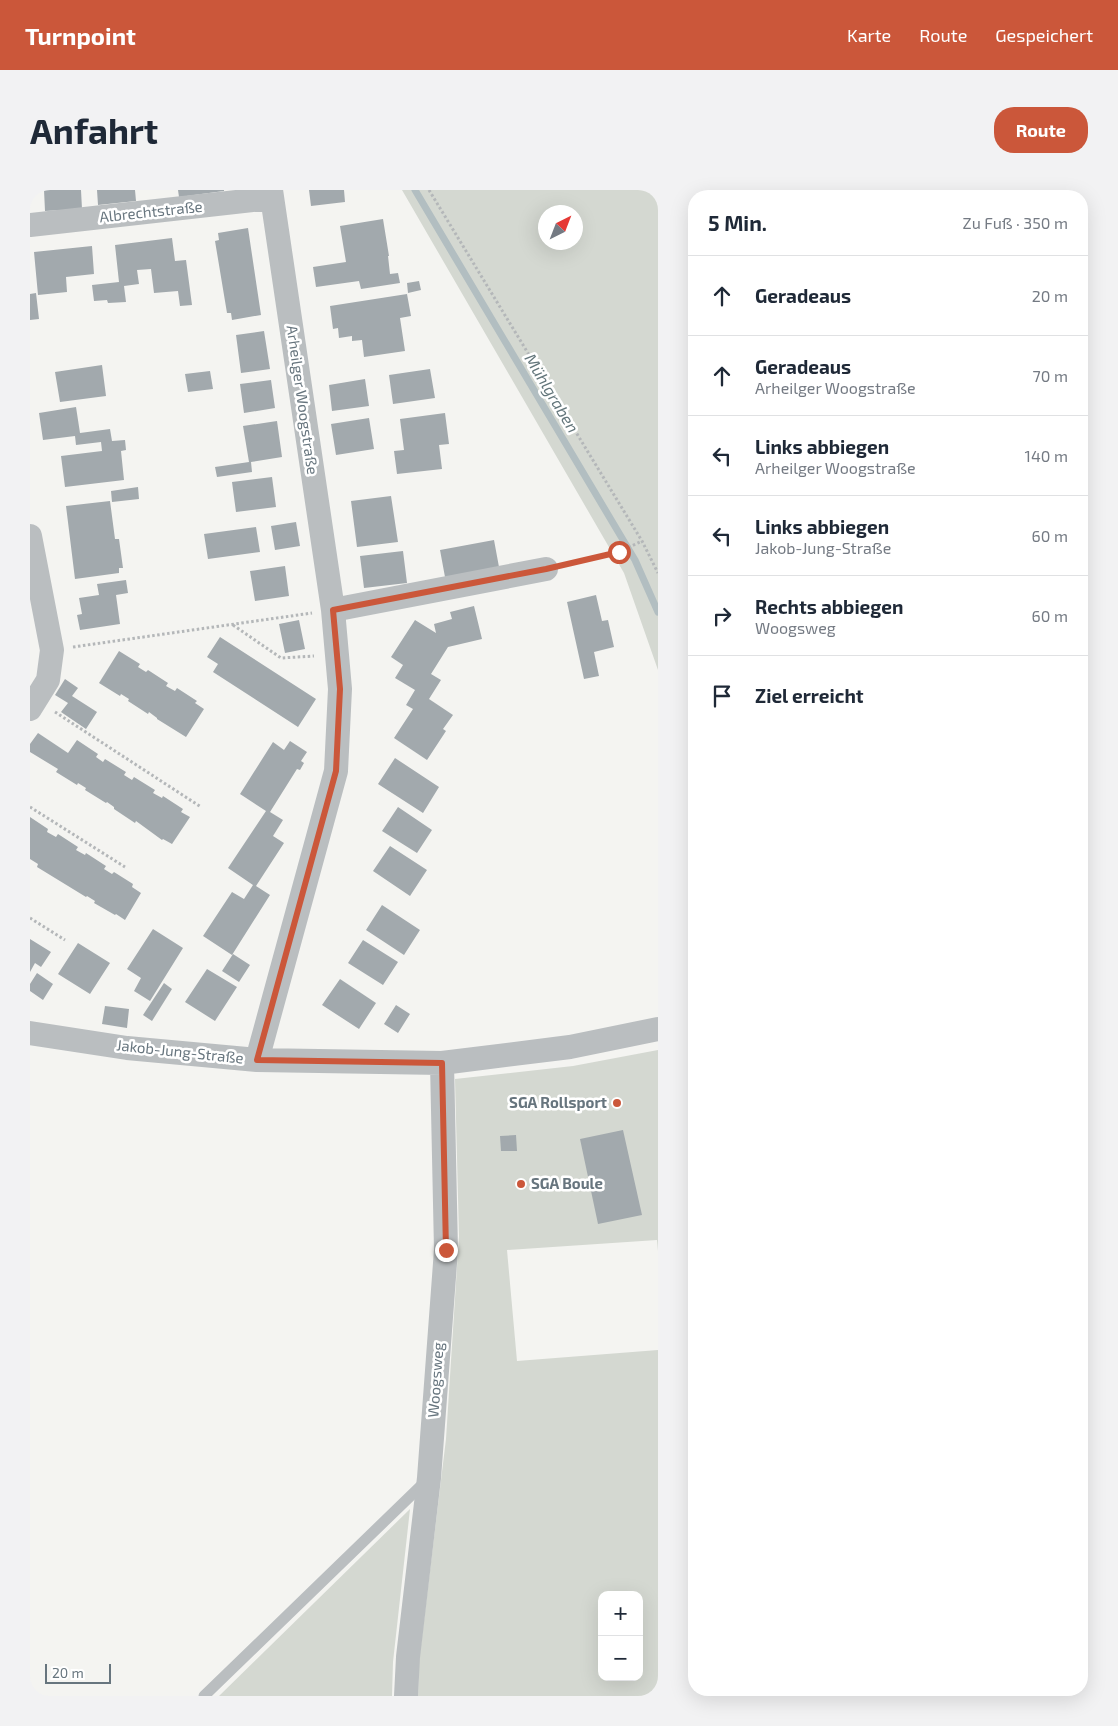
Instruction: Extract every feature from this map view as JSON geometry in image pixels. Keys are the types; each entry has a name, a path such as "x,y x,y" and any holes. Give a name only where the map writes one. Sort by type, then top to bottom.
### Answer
{"street":[{"name":"Albrechtstraße","path":"30,225 271,194"},
{"name":"Arheilger Woogstraße","path":"257,1060 336,771 340,689 333,610 271,194"},
{"path":"30,536 52,650 48,680 33,704"},
{"path":"333,610 546,569"},
{"name":"Jakob-Jung-Straße","path":"30,1033 128,1048 257,1060 442,1063 570,1047 658,1029"},
{"name":"Woogsweg","path":"406,1696 408,1657 429,1478 446,1240 442,1063"}],"lane":[{"path":"204,1696 429,1478"}],"path":[{"path":"429,190 642,540 658,573"},
{"path":"546,569 619,552 642,540"},
{"path":"52,650 333,610"},
{"path":"232,624 281,658 337,654"},
{"path":"33,704 201,807"},
{"path":"30,807 125,867"},
{"path":"30,918 65,940"}],"shaded area":[{"path":"402,190 658,190 658,670 624,573"},
{"path":"658,1050 658,1251 657,1240 507,1250 517,1361 658,1350 658,1696 418,1696 419,1661 446,1439 459,1236 455,1079 573,1066"},
{"path":"410,1509 393,1662 392,1696 219,1696"}],"building":[{"path":"44,190 81,190 82,209 45,211"},
{"path":"97,190 135,190 136,201 98,205"},
{"path":"178,190 224,190 224,191 179,197"},
{"path":"309,190 344,190 345,202 311,206"},
{"path":"383,219 390,274 398,273 400,283 361,289 359,281 316,287 313,267 346,262 340,226"},
{"path":"248,228 261,315 232,320 231,313 227,313 215,241 219,240 218,233"},
{"path":"172,238 175,261 186,260 192,305 180,306 178,291 154,293 151,269 137,270 139,284 124,286 126,302 108,303 107,300 94,301 92,285 119,282 115,245"},
{"path":"92,246 94,274 66,277 67,292 38,295 34,252"},
{"path":"419,281 421,290 408,293 407,283"},
{"path":"36,293 39,319 30,320 30,294"},
{"path":"407,294 411,316 400,318 405,351 364,357 362,340 352,341 352,336 339,338 338,328 333,329 330,306"},
{"path":"264,331 270,369 241,373 236,335"},
{"path":"102,365 106,396 60,402 55,372"},
{"path":"430,369 435,398 393,404 389,375"},
{"path":"210,371 213,389 188,392 185,374"},
{"path":"365,379 369,406 332,411 329,385"},
{"path":"271,380 275,408 244,413 240,384"},
{"path":"76,407 80,433 110,429 112,441 125,440 126,450 121,451 124,480 65,487 61,456 102,451 101,442 76,445 75,436 43,440 39,413"},
{"path":"445,413 449,444 439,445 442,469 397,474 394,451 404,450 400,419"},
{"path":"369,418 374,449 336,455 331,424"},
{"path":"277,421 282,457 251,462 252,472 217,477 215,467 249,462 243,426"},
{"path":"272,477 276,507 236,512 232,482"},
{"path":"138,487 139,499 112,502 111,491"},
{"path":"391,496 398,542 357,547 351,501"},
{"path":"110,501 115,539 119,539 123,568 119,568 119,573 75,579 66,506"},
{"path":"296,522 300,546 275,550 271,526"},
{"path":"256,527 260,552 208,559 204,534"},
{"path":"494,540 499,567 445,577 440,550"},
{"path":"403,551 407,583 364,588 360,556"},
{"path":"285,566 289,596 255,601 250,571"},
{"path":"126,580 128,593 116,595 120,624 80,630 77,615 82,614 79,598 99,595 97,584"},
{"path":"596,595 602,621 608,620 614,647 594,652 599,676 584,679 567,602"},
{"path":"474,606 482,639 448,647 431,674 441,680 429,699 453,715 443,729 446,731 427,760 394,738 413,709 406,705 415,690 395,678 403,665 391,657 415,620 436,633 434,624 452,619 450,612"},
{"path":"299,620 305,649 285,653 279,624"},
{"path":"220,637 316,699 298,727 213,672 218,664 207,657"},
{"path":"119,651 140,664 138,667 146,672 148,670 168,683 166,686 175,691 177,688 197,701 195,703 204,709 186,737 149,712 148,714 128,701 129,699 121,694 120,696 99,683"},
{"path":"65,679 78,688 72,696 97,712 86,729 61,712 68,703 55,695"},
{"path":"38,733 68,753 77,740 98,754 96,757 103,762 105,759 126,772 124,775 132,780 134,777 155,790 153,793 162,798 163,796 183,809 181,812 190,817 172,844 162,840 136,821 135,823 107,802 85,790 86,788 78,783 77,785 56,772 58,769 30,752 30,744"},
{"path":"290,741 307,752 301,761 304,763 300,770 297,769 270,812 283,820 273,836 284,843 256,886 270,895 232,955 203,936 232,892 244,899 253,885 228,868 266,811 240,794 273,742 284,750"},
{"path":"395,758 439,787 423,813 378,784"},
{"path":"398,807 432,830 417,853 382,831"},
{"path":"30,817 48,829 47,832 56,837 58,834 78,847 76,850 85,855 86,853 106,866 104,869 112,874 114,872 133,884 132,887 141,893 125,920 37,867 38,864 30,859"},
{"path":"390,846 427,870 410,896 373,871"},
{"path":"382,905 420,930 404,955 366,930"},
{"path":"153,929 183,948 150,1001 134,991 141,978 127,969"},
{"path":"30,939 51,952 41,967 35,963 30,972"},
{"path":"363,940 398,962 383,985 348,963"},
{"path":"78,943 110,963 90,994 58,974"},
{"path":"233,954 250,965 239,982 222,971"},
{"path":"207,969 237,987 215,1021 185,1002"},
{"path":"37,973 53,984 43,1000 30,991 30,984"},
{"path":"340,979 376,1003 359,1029 322,1005"},
{"path":"164,983 172,989 152,1021 143,1015"},
{"path":"396,1005 410,1014 398,1033 384,1024"},
{"path":"105,1006 129,1009 127,1028 102,1024"},
{"name":"SGA Rollsport","path":"623,1130 642,1215 598,1224 580,1139"},
{"path":"516,1135 517,1151 501,1151 500,1136"}],"waterway":[{"name":"Mühlgraben","path":"415,190 635,560 658,612"}],"place":[{"name":"SGA Rollsport","path":"617,1103"},
{"name":"SGA Boule","path":"521,1184"}],"route":[{"path":"446,1250 442,1063 257,1060 336,771 340,689 333,610 546,569 619,552"}]}
